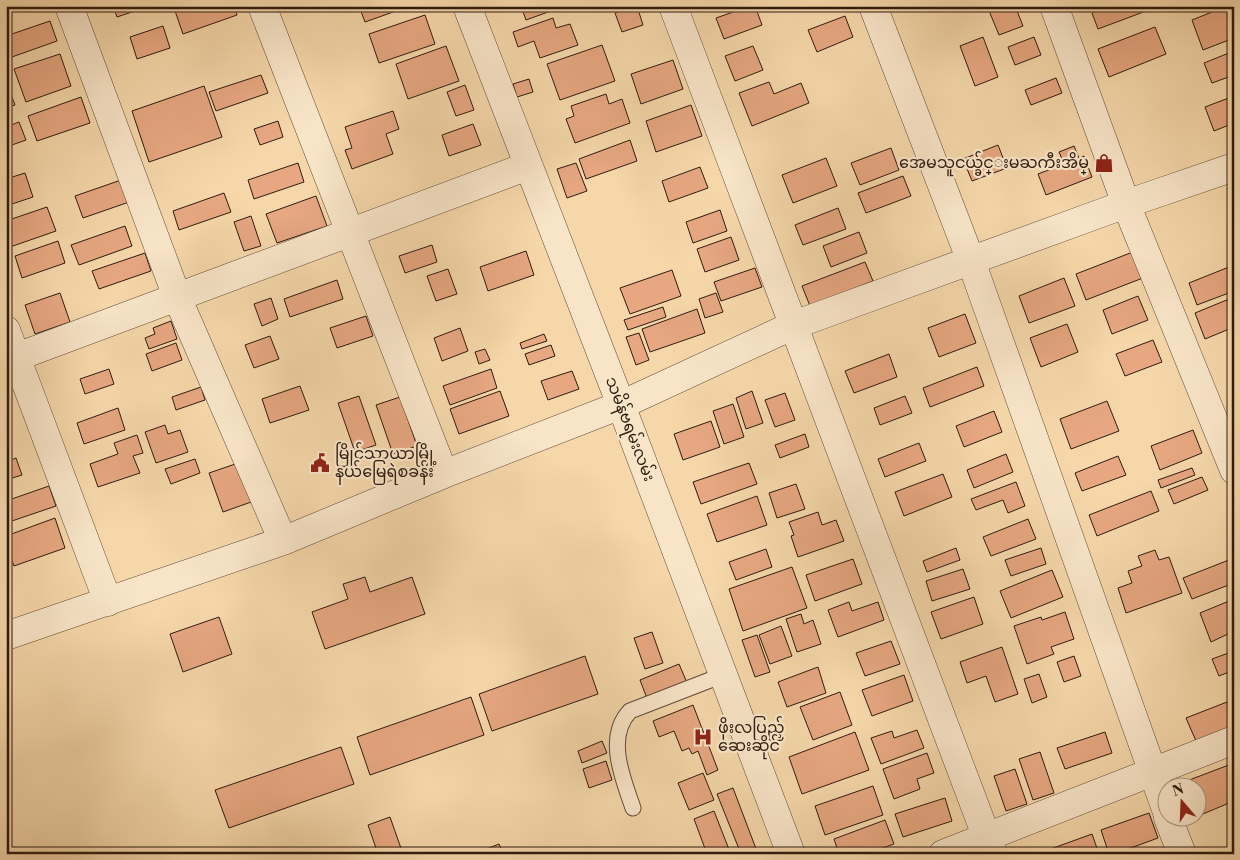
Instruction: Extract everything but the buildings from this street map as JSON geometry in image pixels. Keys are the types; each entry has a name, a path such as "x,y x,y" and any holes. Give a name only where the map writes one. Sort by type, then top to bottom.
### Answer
{"street":[{"path":"69,6 177,297 283,541"},
{"path":"262,6 444,474"},
{"name":"သမိန်ဗရမ်းလမ်း","path":"467,6 621,404 791,854"},
{"path":"673,6 990,845"},
{"path":"873,6 971,261 1158,791"},
{"path":"1054,6 1126,204 1234,470"},
{"path":"12,359 528,166"},
{"path":"6,636 283,541 444,474 621,404 794,325 1126,204 1234,167"},
{"path":"6,330 12,359 108,602"},
{"path":"942,854 990,845 1150,771 1234,740"},
{"path":"1172,828 1182,854"}],"lane":[{"path":"633,808 621,774 617,755 618,738 623,718 630,711 723,675"}],"place":[{"name":"အေမသူငယ္ခ်င္းမႀကီးအိမ္","path":"1104,163"},
{"name":"မြိုင်သာယာမြို့ နယ်မြေရဲစခန်း","path":"320,463"},
{"name":"ဖိုးလပြည့် ဆေးဆိုင်","path":"703,737"}]}
